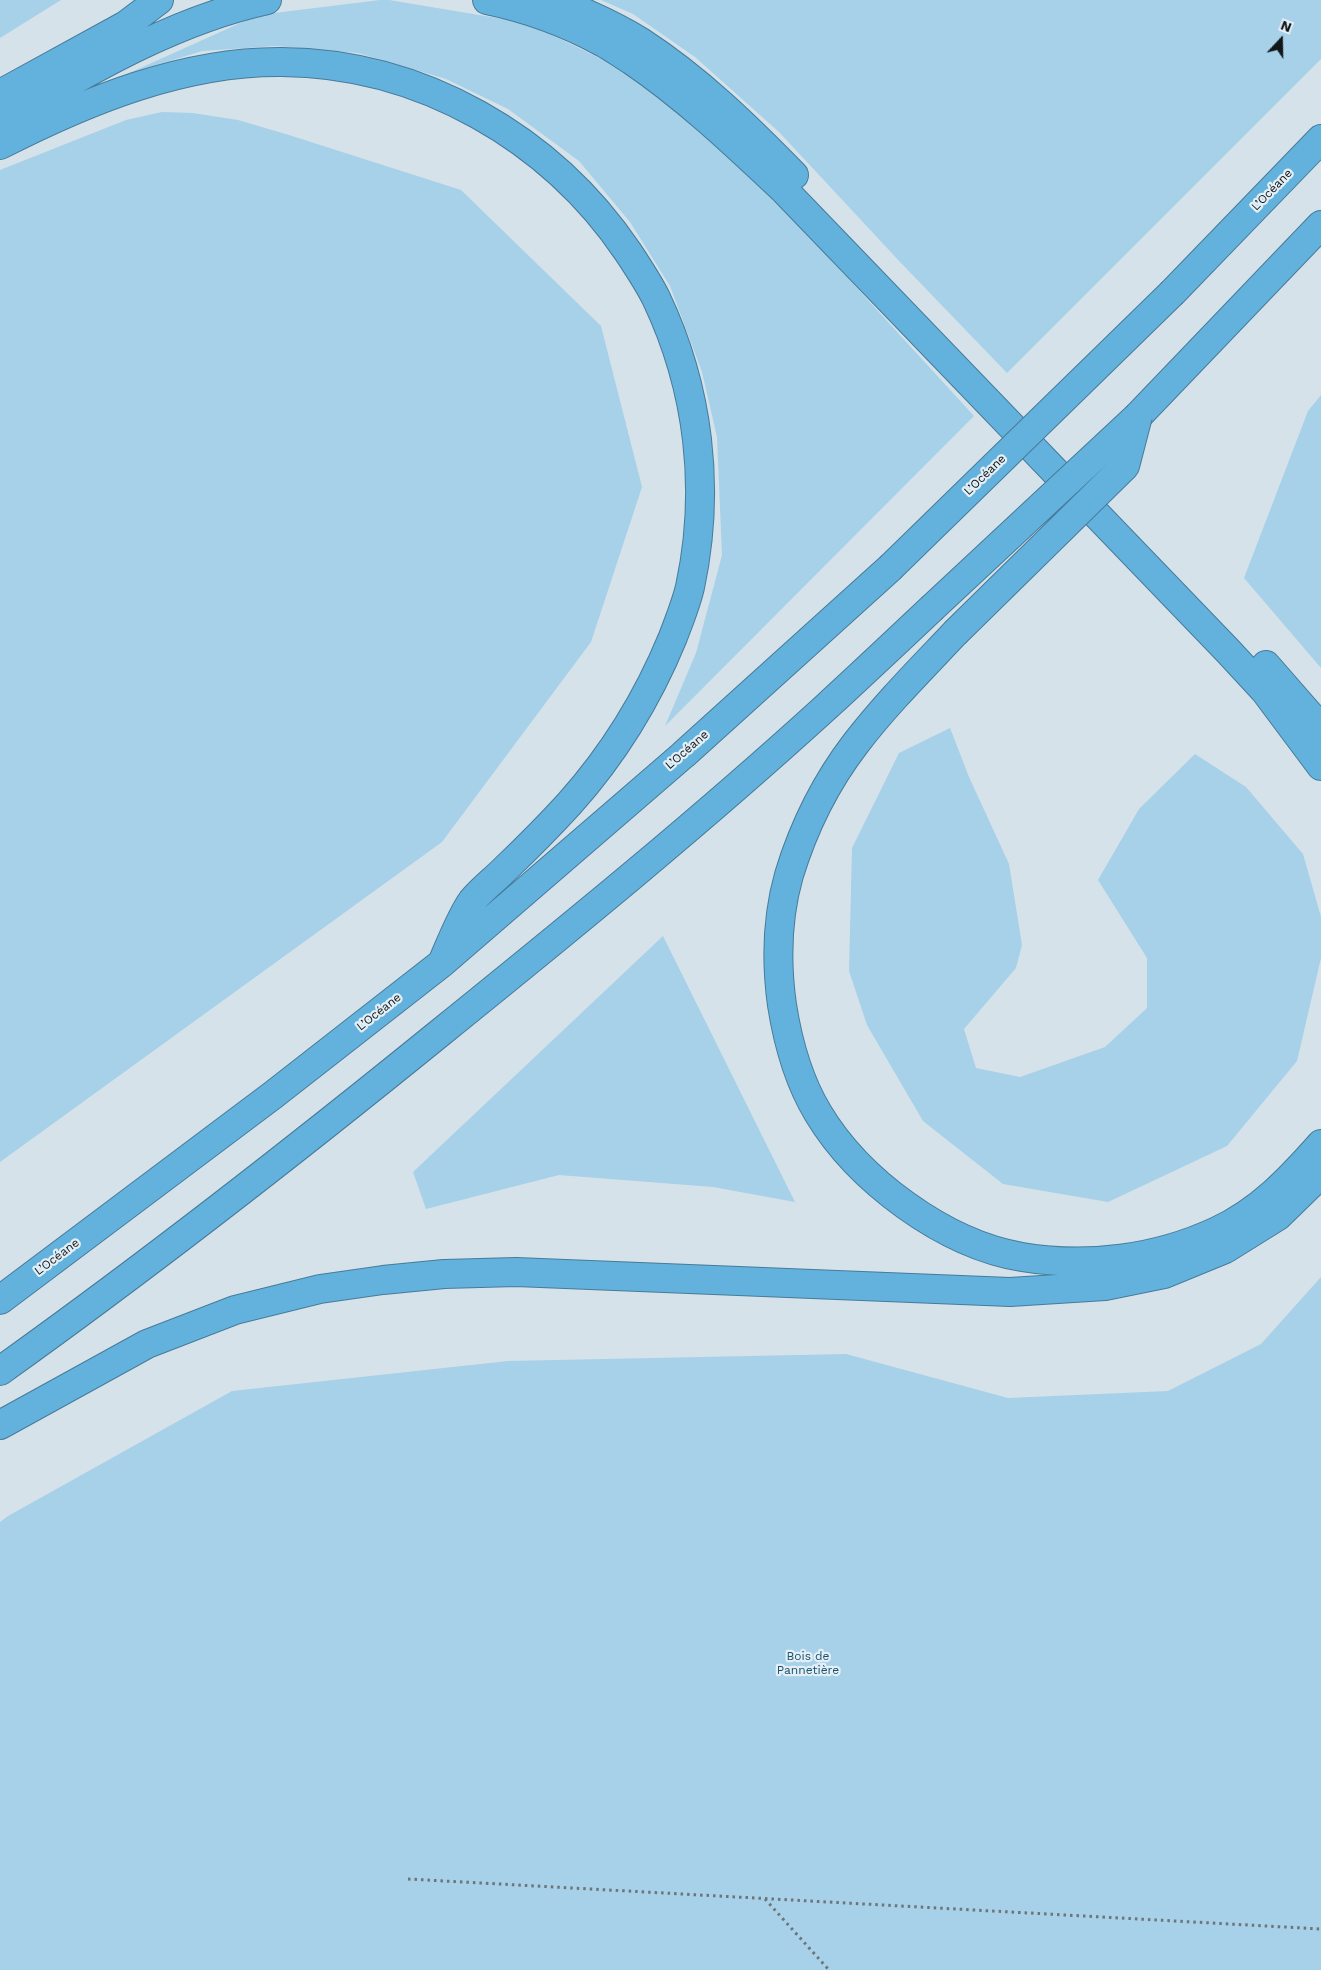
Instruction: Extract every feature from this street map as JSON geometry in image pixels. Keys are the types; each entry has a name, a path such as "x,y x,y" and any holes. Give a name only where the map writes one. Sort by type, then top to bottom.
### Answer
{"highway":[{"path":"0,94 126,25 159,0"},
{"path":"126,25 200,0"},
{"path":"0,122 91,72 186,25 213,14 267,0"},
{"path":"487,0 505,4 562,24 602,42 653,75 725,134 785,191 1228,651 1265,691 1321,766"},
{"path":"554,0 594,16 640,42 690,78 750,130 1273,672 1321,728"},
{"path":"0,145 70,111 131,89 187,73 233,64 282,62 320,64 364,72 404,82 442,97 481,116 552,165 608,223 656,297 684,370 700,456 701,498 698,542 690,590 659,672 604,762 543,832 471,903 442,963"},
{"name":"L’Océane","path":"0,1300 273,1095 442,963 690,748 890,568 1173,292 1321,139"},
{"path":"0,1371 128,1278 265,1174 516,972 824,710 1138,416 1321,225"},
{"path":"1138,416 1125,466 954,633 897,695 856,744 830,782 811,818 789,877 781,912 778,945 785,1025 795,1064 818,1112 840,1144 866,1172 896,1198 922,1216 957,1236 1020,1256 1056,1261 1085,1261 1133,1257 1170,1249 1218,1231 1244,1216 1280,1190 1321,1144"},
{"path":"0,1425 146,1344 235,1310 320,1289 444,1274 516,1272 1010,1292 1105,1286 1164,1274 1225,1249 1278,1216 1321,1174"}],"path":[{"path":"408,1879 1321,1929"},
{"path":"764,1899 829,1970"}],"green space":[{"path":"0,0 61,0 0,38"},
{"path":"380,0 527,23 637,76 760,182 974,416 665,726 696,653 722,555 717,437 702,372 670,286 630,222 579,161 508,109 446,79 358,53 276,46 202,51 127,74 258,15"},
{"path":"601,0 1321,0 1321,59 1007,373 779,132 695,57 633,14"},
{"path":"162,112 193,113 238,120 461,190 601,326 642,487 591,642 442,842 0,1162 0,170 126,120"},
{"path":"1321,395 1321,668 1244,578 1308,411"},
{"path":"950,728 969,777 1009,864 1022,945 1016,968 964,1029 976,1068 1020,1077 1105,1047 1147,1008 1147,958 1098,880 1139,809 1195,754 1246,787 1303,854 1321,917 1321,958 1297,1061 1227,1146 1108,1202 1003,1184 923,1121 867,1025 849,971 852,848 899,753"},
{"path":"663,936 795,1202 713,1187 559,1175 426,1209 413,1172"},
{"name":"Bois de Pannetière","path":"1321,1277 1321,1970 0,1970 0,1522 232,1391 508,1361 846,1354 1008,1398 1168,1391 1261,1344"}]}
